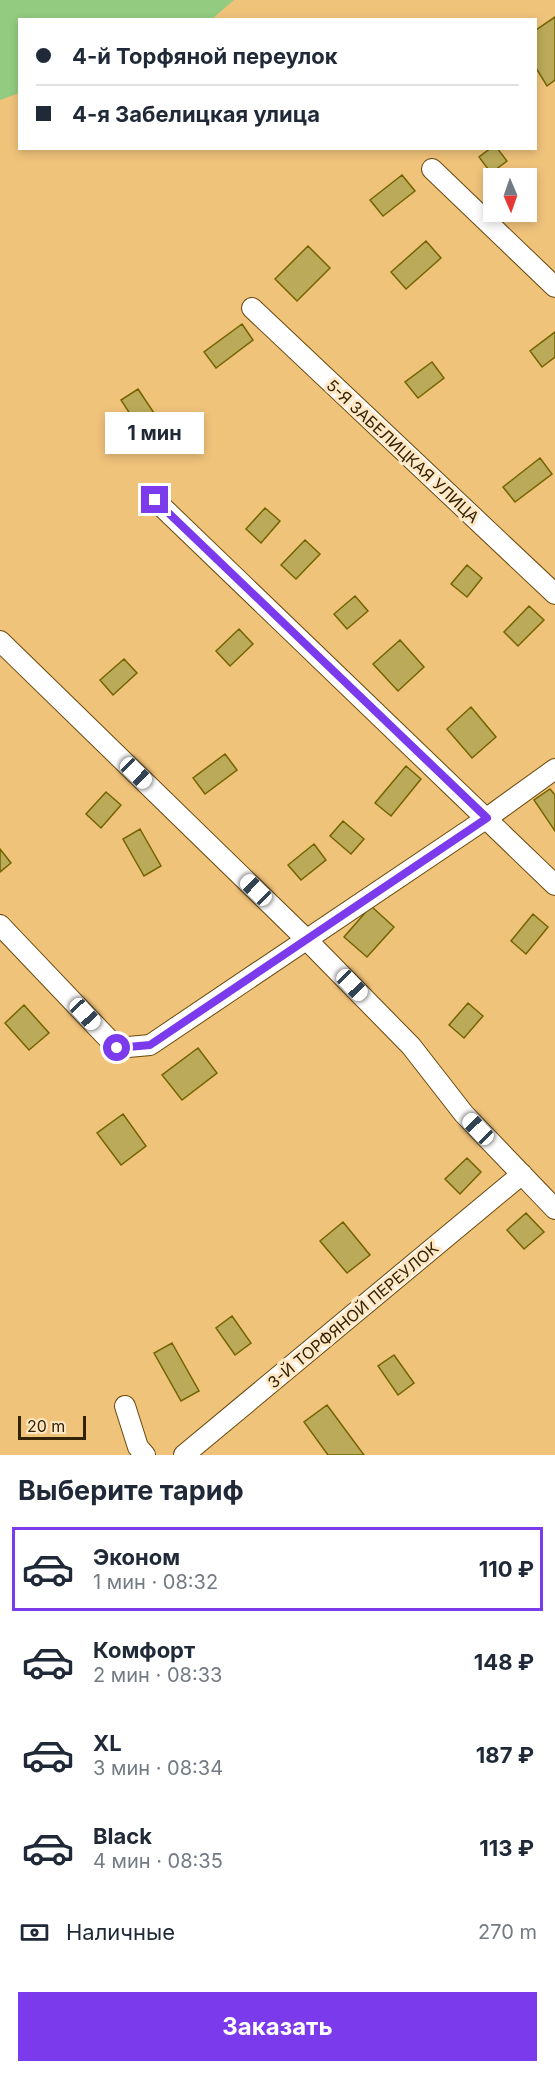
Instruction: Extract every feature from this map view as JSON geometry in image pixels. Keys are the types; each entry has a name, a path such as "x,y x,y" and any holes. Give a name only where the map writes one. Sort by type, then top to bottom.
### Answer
{"street":[{"path":"432,169 555,286"},
{"name":"5-Я ЗАБЕЛИЦКАЯ УЛИЦА","path":"252,308 555,594"},
{"path":"155,500 555,885"},
{"path":"0,641 307,940 411,1046 464,1114 555,1209"},
{"path":"0,925 117,1048 150,1045 487,818 555,769"},
{"name":"3-Й ТОРФЯНОЙ ПЕРЕУЛОК","path":"184,1455 522,1174"},
{"path":"125,1406 138,1447 145,1455"}],"green space":[{"path":"0,0 234,0 213,18 18,18 18,93 0,100"}],"building":[{"path":"555,17 555,80 547,86 537,70 537,29"},
{"path":"488,150 499,150 507,161 498,168 487,168 479,157"},
{"path":"402,175 415,191 383,216 370,200"},
{"path":"426,241 441,258 406,289 391,272"},
{"path":"308,246 330,268 297,301 275,279"},
{"path":"242,324 253,340 216,368 204,352"},
{"path":"555,332 555,357 542,367 530,351"},
{"path":"432,362 444,378 418,398 405,382"},
{"path":"138,389 164,428 147,440 121,400"},
{"path":"540,458 552,474 515,502 503,487"},
{"path":"265,508 280,521 261,543 246,529"},
{"path":"305,540 320,554 296,579 281,565"},
{"path":"467,565 482,578 467,597 451,584"},
{"path":"355,596 368,611 347,629 334,614"},
{"path":"529,606 544,620 518,646 504,632"},
{"path":"239,629 253,644 230,666 216,651"},
{"path":"400,640 424,667 398,691 373,664"},
{"path":"124,659 137,673 113,695 100,680"},
{"path":"471,707 496,737 472,758 447,729"},
{"path":"225,754 237,770 205,794 193,778"},
{"path":"406,766 421,779 391,816 375,803"},
{"path":"550,789 555,795 555,831 534,800"},
{"path":"106,792 121,805 101,828 86,814"},
{"path":"343,821 364,839 351,854 330,836"},
{"path":"140,829 161,866 144,876 123,839"},
{"path":"314,844 326,860 301,880 288,865"},
{"path":"0,849 11,863 0,872"},
{"path":"371,906 394,927 367,957 344,937"},
{"path":"533,914 548,927 526,954 511,941"},
{"path":"468,1003 483,1016 464,1038 449,1025"},
{"path":"24,1005 49,1033 29,1050 5,1023"},
{"path":"198,1048 217,1073 182,1100 162,1075"},
{"path":"123,1114 146,1146 121,1165 97,1133"},
{"path":"467,1158 481,1172 460,1194 445,1179"},
{"path":"526,1213 544,1232 524,1249 507,1230"},
{"path":"343,1222 370,1255 347,1273 320,1241"},
{"path":"232,1316 251,1343 235,1355 216,1328"},
{"path":"172,1343 199,1391 181,1401 154,1353"},
{"path":"394,1355 414,1383 398,1395 378,1366"},
{"path":"327,1405 364,1455 328,1455 304,1422"}],"route":[{"path":"117,1048 150,1045 487,818 155,500"}]}
